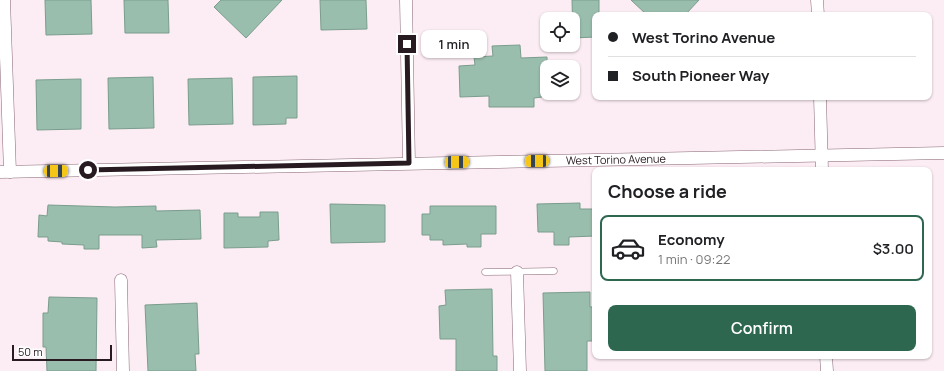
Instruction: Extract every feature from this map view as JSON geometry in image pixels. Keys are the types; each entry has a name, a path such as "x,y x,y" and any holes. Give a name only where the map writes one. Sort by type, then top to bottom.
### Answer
{"street":[{"path":"4,0 5,172"},
{"path":"406,0 409,163"},
{"path":"818,0 818,12"},
{"path":"820,100 822,167"},
{"name":"West Torino Avenue","path":"5,172 944,153"},
{"path":"517,272 520,371"},
{"path":"121,280 123,371"},
{"path":"826,359 827,371"}],"lane":[{"path":"485,272 554,271"}],"building":[{"path":"45,0 91,0 92,34 46,35"},
{"path":"124,0 168,0 169,33 125,33"},
{"path":"221,0 282,0 246,38 214,7"},
{"path":"320,0 366,0 367,29 321,30"},
{"path":"572,0 599,0 599,12 592,12 592,37 580,38 580,12 572,12"},
{"path":"631,0 699,0 688,12 644,12"},
{"path":"520,45 521,58 547,57 547,60 540,60 540,97 534,98 534,107 489,107 489,96 460,97 459,66 475,65 474,57 493,56 492,46"},
{"path":"297,76 297,118 286,118 286,124 253,125 253,77"},
{"path":"153,77 154,128 109,129 108,78"},
{"path":"232,78 233,124 189,125 188,79"},
{"path":"81,79 81,129 37,130 36,80"},
{"path":"580,203 580,209 592,209 592,236 569,237 569,245 554,245 554,232 538,232 537,204"},
{"path":"330,204 385,205 385,242 331,243"},
{"path":"48,205 115,207 156,206 156,211 200,210 201,239 156,240 157,247 142,248 142,235 99,235 99,249 84,249 84,245 62,244 62,242 48,241 48,237 38,237 39,215 47,216"},
{"path":"430,206 496,206 496,234 481,234 481,247 467,247 467,244 443,245 443,240 430,240 430,235 422,235 422,214 430,214"},
{"path":"260,212 278,212 279,240 268,241 268,247 224,248 224,213 238,213 238,217 260,217"},
{"path":"492,289 493,356 497,356 497,371 456,371 456,339 440,339 439,306 446,305 445,290"},
{"path":"590,292 590,307 592,307 592,341 587,341 587,371 545,371 543,293"},
{"path":"49,297 97,298 96,371 47,371 46,347 43,347 43,313 48,313"},
{"path":"197,303 199,354 195,354 196,371 148,371 145,305"}],"route":[{"path":"88,170 409,163 407,44"}]}
